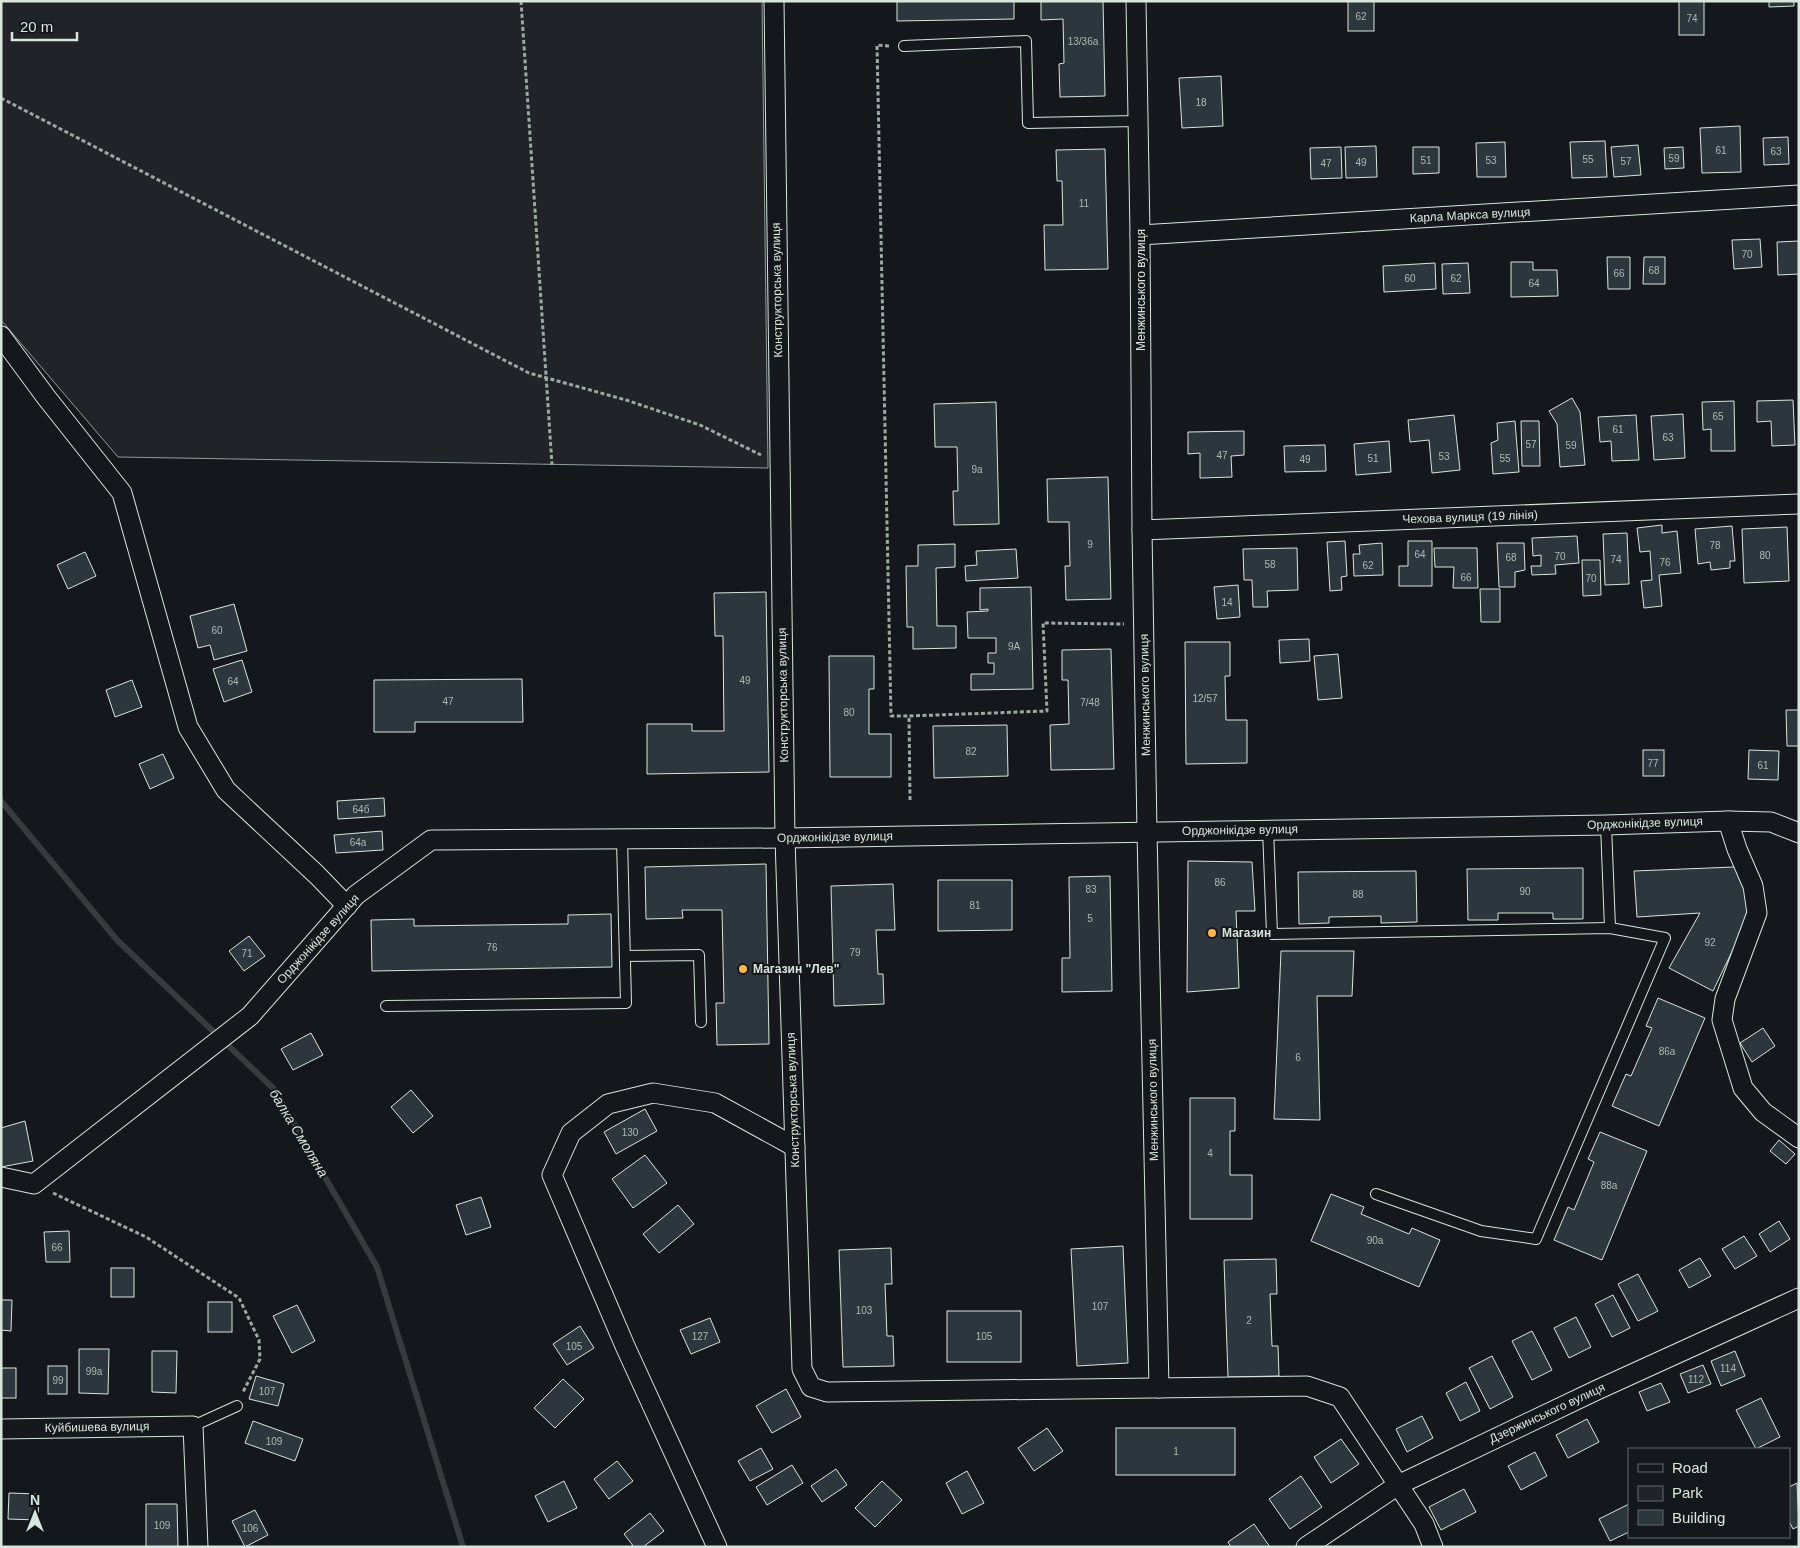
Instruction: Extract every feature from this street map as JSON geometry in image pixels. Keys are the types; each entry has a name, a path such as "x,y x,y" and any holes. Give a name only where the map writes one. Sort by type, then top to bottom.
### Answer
{"street":[{"name":"Конструкторська вулиця","path":"774,1 784,838 802,1369 811,1387 827,1392 1160,1388"},
{"name":"Менжинського вулиця","path":"1136,1 1143,624 1160,1388"},
{"name":"Карла Маркса вулиця","path":"1140,235 1799,195"},
{"path":"1,336 46,397 122,492 188,728 226,790 317,875 347,906"},
{"name":"Чехова вулиця (19 лiнiя)","path":"1142,530 1799,504"},
{"path":"1728,821 1737,849 1753,886 1757,912 1728,991 1722,1020 1743,1088 1763,1112 1799,1138"},
{"name":"Орджонікідзе вулиця","path":"34,1184 250,1016 356,895 431,840 784,838 1606,825 1728,821 1771,822 1799,833"},
{"path":"717,1547 625,1346 552,1176 571,1133 608,1104 652,1093 715,1103 795,1147"},
{"path":"1,1177 34,1184"},
{"name":"Дзержинського вулиця","path":"1306,1547 1398,1485 1597,1390 1799,1298"},
{"path":"1160,1388 1307,1386 1340,1397 1424,1524 1433,1547"},
{"path":"193,1426 198,1547"},
{"name":"Куйбишева вулиця","path":"1,1428 193,1426"}],"lane":[{"path":"904,46 1026,41 1028,123 1138,121"},
{"path":"1606,825 1610,928"},
{"path":"1268,829 1272,934 1610,928 1665,938 1536,1239 1481,1231 1376,1194"},
{"path":"386,1006 626,1003 622,839"},
{"path":"625,956 699,954 701,1022"},
{"path":"193,1426 236,1406"}],"path":[{"path":"521,1 552,464"},
{"path":"904,46 877,45 891,716 1047,711 1043,623 1143,624"},
{"path":"1,98 520,369 626,400 700,425 780,465"},
{"path":"909,716 910,800"},
{"path":"34,1184 146,1237 239,1298 259,1340 260,1359 236,1406"}],"green space":[{"path":"1,1 762,1 768,468 118,457 1,320"}],"building":[{"path":"897,1 1014,1 1014,19 897,21"},
{"path":"1041,1 1103,1 1105,96 1060,97 1059,64 1064,63 1063,19 1041,20"},
{"path":"1348,1 1374,1 1374,31 1348,31"},
{"path":"1679,1 1704,1 1704,35 1679,35"},
{"path":"1769,1 1794,1 1794,6 1769,7"},
{"path":"1221,76 1223,126 1182,128 1179,78"},
{"path":"1740,126 1741,172 1702,173 1700,128"},
{"path":"1788,137 1789,164 1764,165 1763,138"},
{"path":"1605,141 1607,177 1572,178 1570,142"},
{"path":"1505,142 1506,177 1477,177 1476,143"},
{"path":"1638,145 1641,175 1614,177 1611,147"},
{"path":"1376,146 1377,177 1346,178 1345,147"},
{"path":"1341,147 1342,178 1311,179 1310,148"},
{"path":"1413,147 1439,147 1439,173 1413,174"},
{"path":"1683,147 1684,168 1665,169 1664,148"},
{"path":"1105,149 1108,269 1045,270 1044,225 1063,225 1062,181 1057,181 1056,150"},
{"path":"1760,239 1762,267 1734,269 1732,240"},
{"path":"1799,241 1799,274 1778,275 1777,242"},
{"path":"1607,257 1630,257 1630,289 1608,289"},
{"path":"1644,257 1665,257 1665,284 1643,284"},
{"path":"1511,262 1533,262 1533,270 1557,270 1558,296 1511,297"},
{"path":"1435,263 1436,289 1384,292 1383,266"},
{"path":"1468,263 1470,293 1443,294 1442,264"},
{"path":"1572,398 1580,412 1585,465 1560,467 1557,424 1549,411"},
{"path":"1793,400 1795,445 1772,446 1771,421 1757,422 1757,401"},
{"path":"1734,401 1735,451 1711,451 1711,429 1703,430 1702,402"},
{"path":"996,402 999,524 954,525 953,491 958,491 957,447 935,447 934,404"},
{"path":"1683,414 1685,458 1654,460 1651,416"},
{"path":"1454,415 1460,470 1432,473 1429,440 1410,442 1408,420"},
{"path":"1636,415 1639,460 1612,461 1611,441 1600,442 1598,417"},
{"path":"1515,421 1519,472 1493,474 1491,443 1498,440 1497,423"},
{"path":"1521,421 1539,421 1540,466 1522,466"},
{"path":"1244,431 1244,455 1231,456 1232,477 1200,478 1200,453 1188,454 1188,432"},
{"path":"1389,441 1391,472 1356,475 1354,444"},
{"path":"1325,445 1326,471 1285,472 1284,446"},
{"path":"1108,477 1111,599 1066,600 1065,566 1070,566 1069,522 1048,522 1047,479"},
{"path":"1662,525 1662,533 1677,531 1681,573 1659,575 1662,606 1644,608 1641,581 1652,580 1650,551 1640,552 1637,528"},
{"path":"1732,526 1735,561 1730,561 1730,568 1711,570 1710,562 1698,564 1695,529"},
{"path":"1787,527 1789,581 1744,583 1742,529"},
{"path":"1627,533 1629,584 1605,585 1603,534"},
{"path":"1577,536 1579,563 1555,565 1556,574 1532,575 1531,566 1541,566 1541,555 1533,556 1532,538"},
{"path":"1345,541 1347,576 1341,577 1342,590 1330,591 1327,542"},
{"path":"1408,541 1432,541 1432,586 1399,586 1399,566 1408,566"},
{"path":"1382,543 1383,575 1354,576 1353,554 1360,554 1359,545"},
{"path":"1497,543 1524,543 1525,570 1515,572 1515,587 1499,587"},
{"path":"955,544 955,567 936,568 937,626 956,626 956,648 913,649 913,627 907,627 906,566 918,566 918,545"},
{"path":"1297,548 1298,590 1267,591 1268,607 1253,607 1252,580 1244,580 1243,549"},
{"path":"1434,548 1477,548 1478,588 1453,588 1454,567 1435,567"},
{"path":"1016,549 1018,578 966,581 965,566 977,565 976,551"},
{"path":"85,552 96,576 68,589 57,565"},
{"path":"1582,560 1600,560 1601,595 1583,596"},
{"path":"1238,585 1240,617 1217,619 1214,587"},
{"path":"1031,587 1033,689 971,690 971,674 994,674 994,663 988,663 988,653 996,653 996,638 968,638 967,612 988,611 988,609 980,610 980,588"},
{"path":"1480,589 1500,589 1500,622 1481,622"},
{"path":"766,592 769,772 647,774 647,724 692,724 692,731 724,731 723,636 715,636 714,593"},
{"path":"234,604 247,651 214,660 210,645 198,648 190,616"},
{"path":"1309,639 1310,661 1280,663 1279,640"},
{"path":"1185,642 1230,642 1230,676 1225,676 1226,720 1247,720 1247,763 1186,764"},
{"path":"1111,649 1114,769 1051,770 1050,725 1069,724 1068,680 1062,680 1062,650"},
{"path":"1338,654 1342,698 1318,700 1314,656"},
{"path":"829,656 874,656 874,689 869,689 869,734 891,734 891,777 830,777"},
{"path":"242,660 252,692 224,702 213,669"},
{"path":"522,679 523,722 415,722 415,732 374,732 374,680"},
{"path":"132,680 142,707 115,717 106,690"},
{"path":"1786,710 1799,710 1799,746 1787,746"},
{"path":"1007,725 1008,776 934,778 933,726"},
{"path":"1643,750 1664,750 1664,776 1643,776"},
{"path":"1749,750 1779,751 1778,780 1748,779"},
{"path":"163,754 174,778 150,789 139,764"},
{"path":"384,798 385,816 338,819 337,801"},
{"path":"382,831 383,850 336,853 334,835"},
{"name":"Магазин","path":"1188,861 1252,862 1255,911 1236,911 1239,988 1187,992"},
{"path":"766,864 769,1044 717,1045 716,1003 724,1003 722,910 682,910 683,918 646,919 645,867"},
{"path":"1734,867 1747,885 1752,910 1713,991 1669,968 1700,913 1637,917 1634,871"},
{"path":"1583,868 1583,919 1553,919 1553,913 1498,913 1498,920 1468,920 1467,869"},
{"path":"1416,871 1417,922 1381,923 1381,916 1329,917 1329,923 1299,924 1298,872"},
{"path":"1110,876 1112,991 1062,992 1062,958 1070,958 1069,877"},
{"path":"938,880 1012,880 1012,930 938,931"},
{"path":"893,884 895,930 876,930 878,974 883,974 884,1004 834,1006 831,886"},
{"path":"611,914 612,967 372,971 371,920 414,919 414,926 568,924 568,915"},
{"path":"249,936 265,956 244,971 229,951"},
{"path":"1281,951 1354,951 1352,996 1317,996 1320,1120 1274,1119"},
{"path":"1658,998 1705,1018 1659,1126 1612,1106 1626,1074 1631,1076 1652,1028 1646,1026"},
{"path":"1763,1028 1775,1046 1752,1062 1740,1043"},
{"path":"311,1033 323,1055 293,1070 281,1049"},
{"path":"411,1090 433,1116 413,1133 391,1107"},
{"path":"1190,1098 1235,1098 1235,1131 1230,1131 1230,1175 1252,1175 1252,1219 1190,1219"},
{"path":"645,1109 657,1131 616,1154 604,1132"},
{"path":"25,1121 33,1161 1,1167 1,1128"},
{"path":"1600,1132 1647,1151 1602,1260 1554,1240 1568,1207 1574,1210 1594,1162 1588,1159"},
{"path":"1779,1140 1795,1154 1786,1164 1770,1151"},
{"path":"645,1155 667,1183 633,1208 612,1179"},
{"path":"1331,1194 1364,1207 1361,1214 1409,1234 1412,1228 1440,1240 1419,1287 1311,1241"},
{"path":"481,1197 491,1227 466,1235 456,1205"},
{"path":"678,1205 694,1224 659,1253 643,1234"},
{"path":"1779,1221 1790,1239 1770,1252 1759,1234"},
{"path":"69,1231 70,1262 46,1262 44,1232"},
{"path":"1744,1236 1757,1256 1735,1269 1722,1249"},
{"path":"1123,1246 1128,1363 1077,1366 1071,1249"},
{"path":"891,1248 892,1284 885,1284 887,1336 893,1336 894,1366 843,1367 839,1250"},
{"path":"1700,1258 1711,1276 1689,1288 1679,1270"},
{"path":"1276,1259 1277,1294 1270,1294 1272,1346 1278,1346 1279,1376 1228,1377 1224,1260"},
{"path":"111,1268 134,1268 134,1297 111,1297"},
{"path":"1638,1274 1658,1311 1638,1321 1618,1284"},
{"path":"1613,1295 1630,1328 1612,1337 1595,1304"},
{"path":"1,1300 12,1300 11,1331 1,1330"},
{"path":"208,1302 232,1302 232,1332 208,1332"},
{"path":"297,1305 315,1341 292,1353 273,1316"},
{"path":"947,1311 1021,1311 1021,1362 947,1362"},
{"path":"1576,1317 1591,1347 1569,1358 1554,1328"},
{"path":"710,1318 720,1342 691,1354 680,1330"},
{"path":"580,1326 594,1348 567,1365 553,1344"},
{"path":"1532,1331 1552,1370 1532,1380 1512,1341"},
{"path":"79,1349 109,1349 108,1394 79,1393"},
{"path":"152,1351 177,1351 176,1393 152,1392"},
{"path":"1735,1351 1745,1376 1721,1386 1711,1361"},
{"path":"1492,1356 1513,1397 1490,1409 1469,1368"},
{"path":"1703,1365 1711,1384 1688,1393 1680,1374"},
{"path":"48,1366 67,1366 67,1394 48,1394"},
{"path":"1,1368 16,1368 16,1398 1,1398"},
{"path":"256,1376 284,1384 278,1406 249,1399"},
{"path":"563,1379 584,1399 555,1428 534,1408"},
{"path":"1466,1382 1480,1411 1460,1421 1446,1393"},
{"path":"1661,1383 1670,1402 1647,1411 1639,1392"},
{"path":"786,1389 801,1417 772,1433 756,1406"},
{"path":"1761,1398 1780,1437 1755,1448 1736,1410"},
{"path":"1422,1416 1433,1438 1407,1452 1396,1429"},
{"path":"1587,1419 1599,1442 1568,1458 1556,1435"},
{"path":"253,1421 303,1439 295,1461 245,1443"},
{"path":"1047,1428 1063,1451 1034,1471 1018,1448"},
{"path":"1116,1428 1235,1428 1235,1475 1116,1475"},
{"path":"1341,1439 1359,1464 1331,1483 1314,1457"},
{"path":"761,1448 773,1469 750,1481 738,1461"},
{"path":"1535,1452 1547,1476 1521,1490 1508,1466"},
{"path":"617,1461 633,1481 609,1499 594,1479"},
{"path":"792,1465 803,1483 767,1505 756,1487"},
{"path":"836,1469 847,1485 822,1502 811,1486"},
{"path":"967,1471 984,1503 962,1514 946,1483"},
{"path":"1301,1476 1322,1507 1290,1529 1269,1499"},
{"path":"564,1481 577,1508 548,1522 535,1496"},
{"path":"882,1481 902,1500 875,1527 855,1508"},
{"path":"1797,1483 1799,1526 1793,1529 1790,1523 1790,1486"},
{"path":"1464,1489 1476,1512 1441,1530 1429,1507"},
{"path":"9,1493 39,1494 38,1520 8,1519"},
{"path":"146,1504 177,1504 178,1547 146,1547"},
{"path":"1628,1504 1628,1532 1610,1541 1599,1519"},
{"path":"255,1510 268,1535 245,1547 232,1521"},
{"path":"650,1513 664,1531 643,1547 634,1547 624,1534"},
{"path":"1254,1524 1270,1547 1231,1547 1228,1542"}],"waterway":[{"name":"балка Смоляна","path":"1,801 117,940 274,1089 377,1267 463,1547"}],"place":[{"name":"Магазин","path":"1212,933"},
{"name":"Магазин \"Лев\"","path":"743,969"}]}
